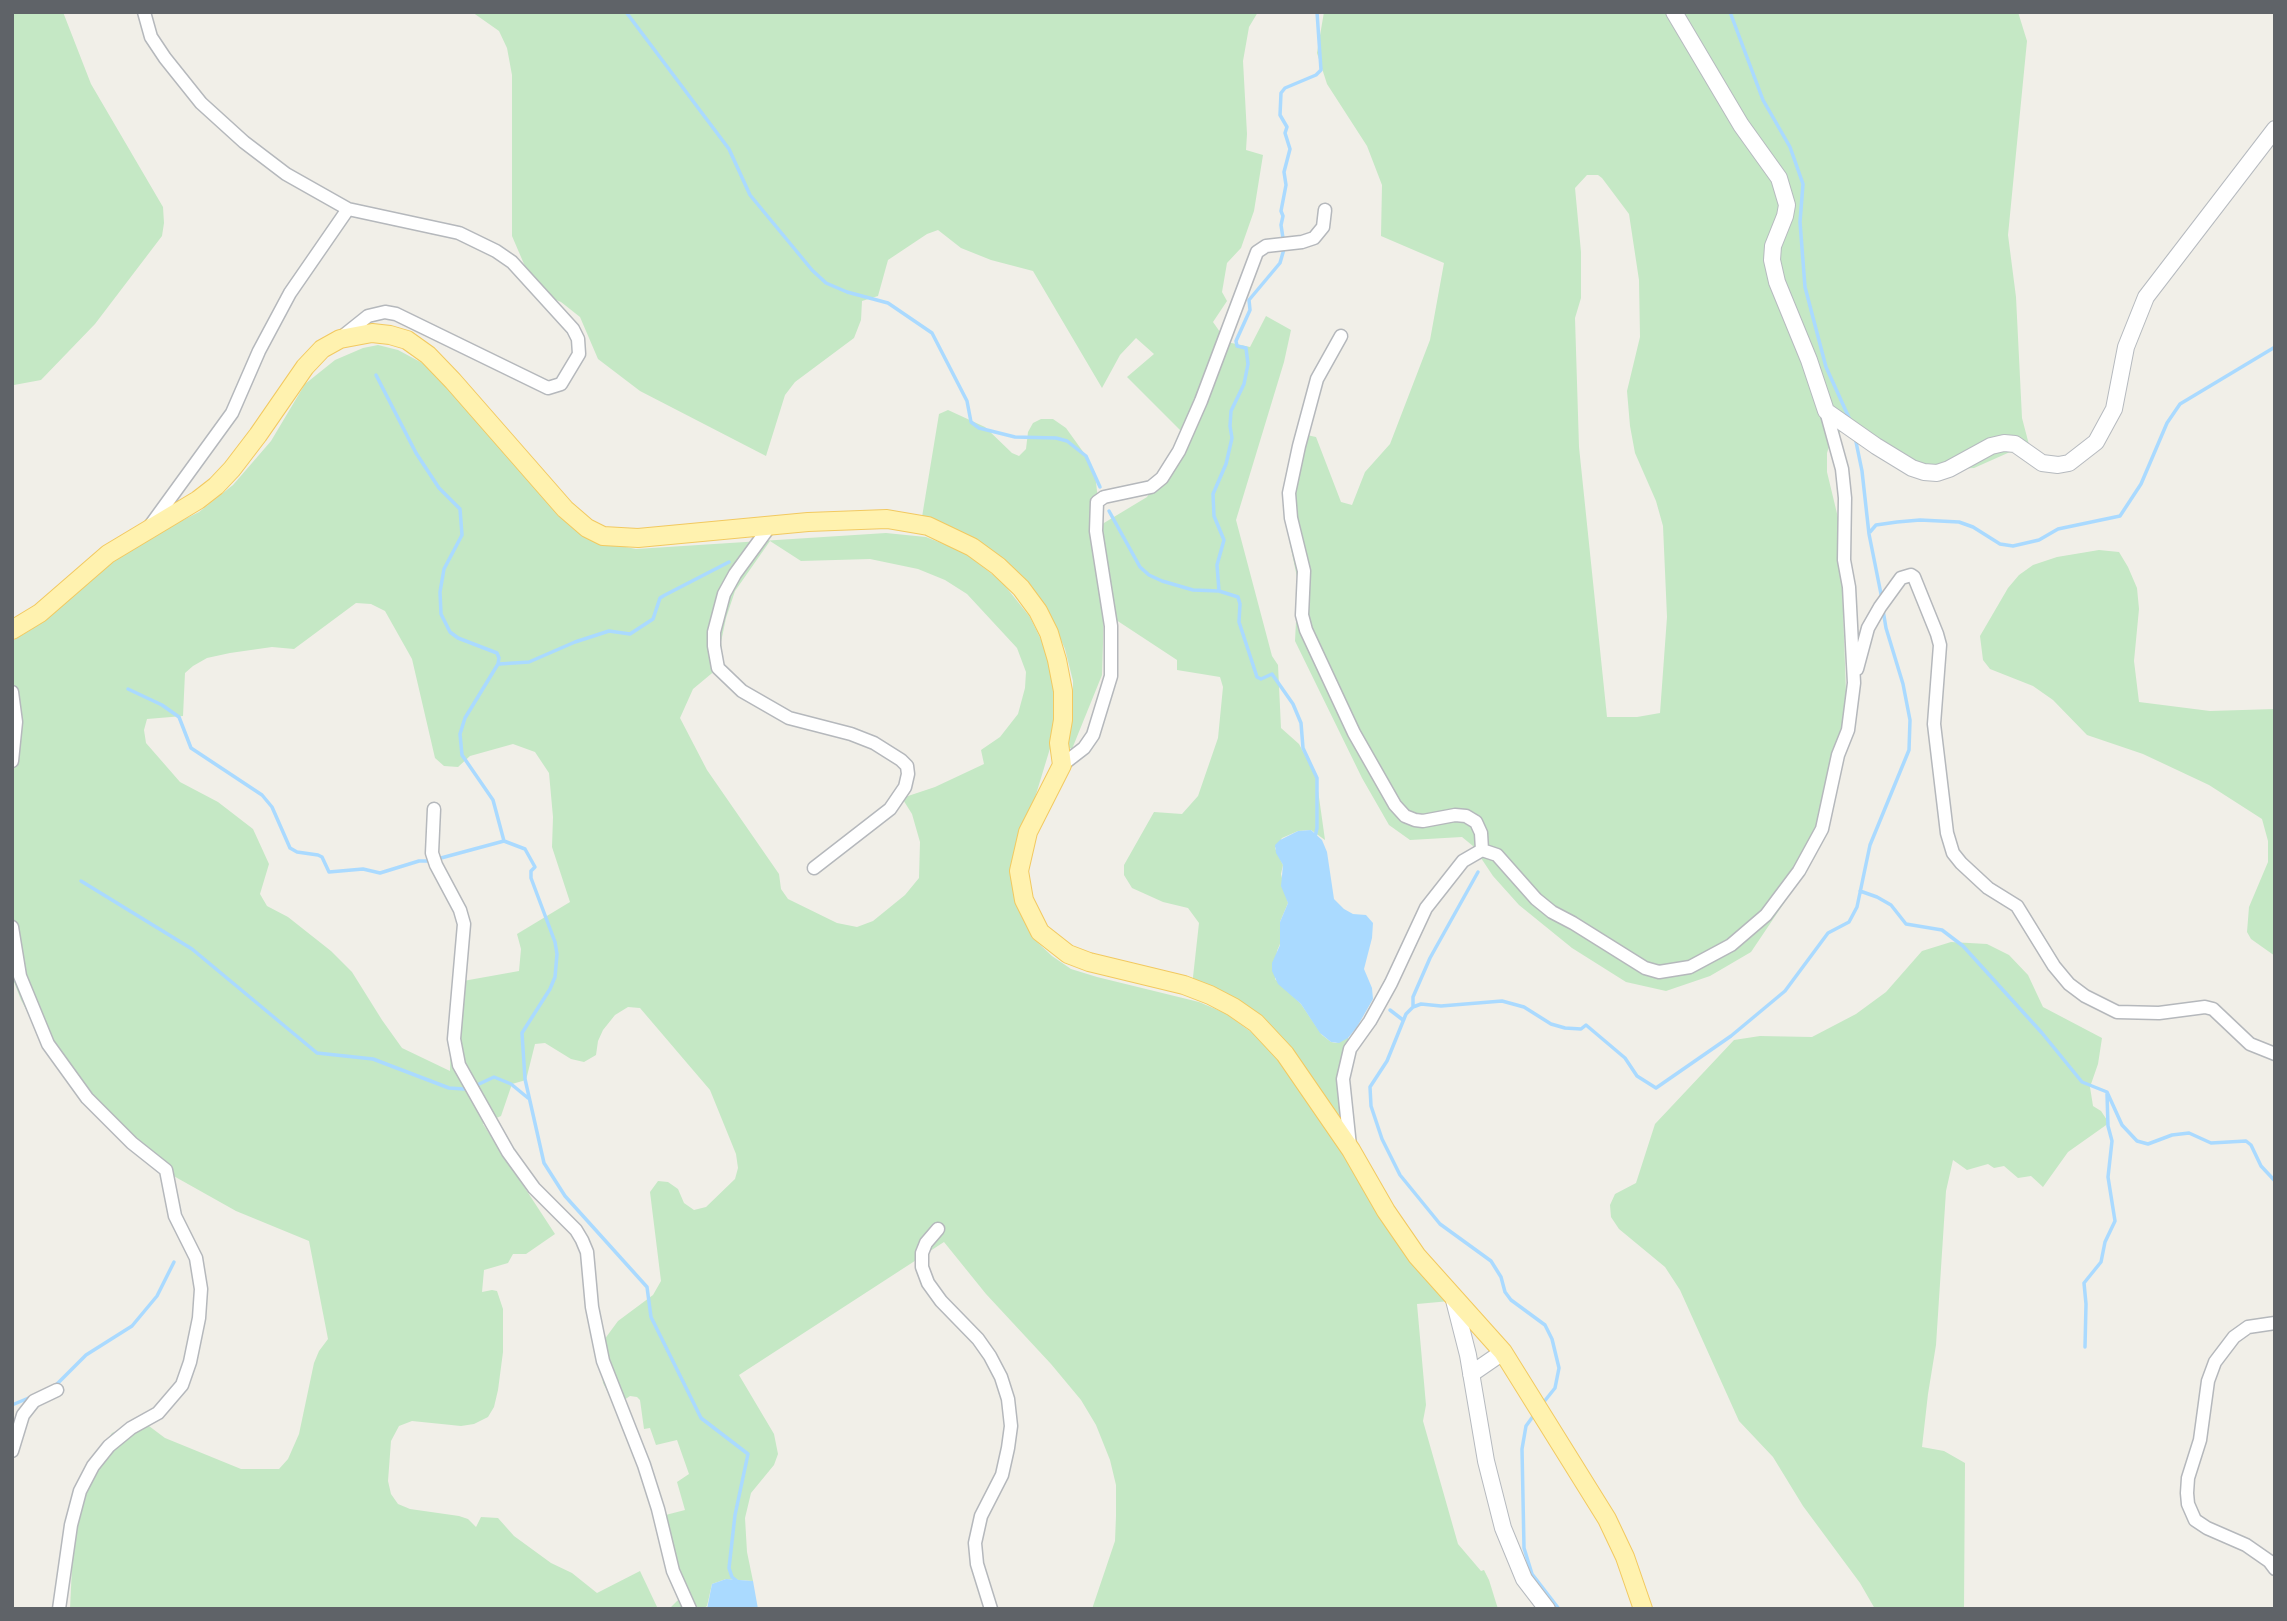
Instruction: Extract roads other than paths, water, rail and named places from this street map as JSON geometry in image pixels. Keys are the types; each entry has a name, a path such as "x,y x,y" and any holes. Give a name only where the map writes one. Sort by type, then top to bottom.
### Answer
{"main road":[{"path":"12,630 40,613 108,554 198,500 216,486 258,435 304,367 322,349 340,339 372,333 407,341 428,355 565,509 587,528 603,536 638,538 857,519 907,521 928,526 972,547 998,566 1021,588 1038,611 1058,660 1063,691 1063,720 1059,743 1062,765 1028,832 1019,870 1024,901 1040,932 1068,954 1089,962 1184,985 1233,1007 1256,1023 1285,1054 1351,1150 1386,1211 1417,1256 1503,1352 1607,1519 1625,1557 1643,1609"}],"street":[{"path":"144,12 151,37 165,58 201,103 226,127 286,174 348,209 459,233 496,250 512,262 573,329 578,339 579,354 561,384 548,388 396,314 385,312 368,316 340,339"},
{"path":"1674,12 1741,125 1779,178 1787,205 1773,246 1772,260 1777,282 1809,360 1842,469 1844,560 1849,587 1854,683"},
{"path":"1826,411 1876,446 1912,468 1924,472 1937,473 1949,469 1992,446 2004,443 2015,444 2042,463 2069,463 2096,442 2109,419 2119,393 2126,347 2146,297 2275,129"},
{"path":"150,527 232,413 259,351 290,293 348,209"},
{"path":"1062,765 1084,748 1093,735 1111,676 1111,626 1096,531 1097,502 1104,497 1151,487 1162,478 1179,451 1201,401 1257,252 1266,246 1303,242 1314,238 1323,227 1325,210"},
{"path":"1341,336 1317,379 1289,493 1291,518 1304,571 1302,615 1306,630 1354,733 1395,805 1405,816 1415,820 1466,816 1476,822 1481,833 1482,850"},
{"path":"770,526 735,574 720,604 713,646 718,668 742,691 789,718 851,734 874,743 901,760 908,774 905,787 890,809 814,868"},
{"path":"1351,1150 1343,1079 1350,1049 1370,1021 1391,983 1426,908 1463,861 1482,850 1497,855 1536,899 1552,912 1645,968 1668,972 1703,962 1731,945 1766,915 1800,871 1822,829 1838,755 1848,730 1854,683 1868,628 1883,601 1901,578 1907,575 1914,577 1940,645 1934,724 1947,834 1953,853 1988,888 2017,906 2054,966 2068,984 2085,996 2101,1005 2126,1013 2159,1013 2205,1007 2213,1009 2250,1044 2275,1054"},
{"path":"12,692 16,722 12,761"},
{"path":"434,808 432,853 460,910 464,924 454,1038 459,1065 514,1161 534,1188 576,1230 582,1240 587,1252 592,1307 604,1361 644,1465 673,1571 690,1609"},
{"path":"12,927 20,976 48,1044 87,1098 132,1143 166,1170 175,1216 196,1258 201,1289 199,1318 182,1385 158,1413 131,1428 109,1446 93,1466 80,1492 71,1525 59,1609"},
{"path":"938,1229 926,1243 922,1253 922,1267 928,1283 990,1356 1008,1399 1011,1426 1002,1475 976,1530 975,1542 976,1564 991,1609"},
{"path":"1453,1296 1468,1354 1486,1461 1503,1528 1524,1579 1547,1609"},
{"path":"2275,1324 2248,1327 2234,1337 2215,1362 2208,1381 2200,1440 2188,1478 2187,1493 2188,1504 2195,1520 2246,1545 2269,1561 2275,1569"},
{"path":"1471,1374 1503,1352"},
{"path":"12,1451 23,1415 34,1401 57,1390"}],"water":[{"path":"1311,830 1322,840 1327,852 1334,899 1344,909 1353,914 1366,915 1373,923 1364,969 1372,988 1373,999 1357,1027 1348,1038 1339,1043 1331,1042 1320,1033 1301,1004 1278,984 1272,971 1272,963 1280,945 1280,922 1288,903 1281,886 1283,865 1275,845 1298,831"},
{"path":"726,1579 753,1581 758,1609 707,1609 712,1584"}],"waterway":[{"path":"626,12 729,149 750,195 812,270 826,283 847,292 888,303 932,333 967,401 971,422 979,428 1015,437 1056,438 1067,441 1086,456 1100,487"},
{"path":"1283,238 1281,211 1286,185 1284,172 1290,149 1285,133 1287,127 1280,115 1281,93 1285,88 1316,75 1321,70 1317,12"},
{"path":"1730,12 1763,100 1790,147 1803,184 1800,222 1805,287 1826,367 1850,420"},
{"path":"1219,591 1217,565 1224,540 1214,516 1213,494 1226,464 1232,438 1231,411 1244,384 1248,364 1246,348 1237,346 1236,341 1250,310 1249,300 1280,263 1284,249"},
{"path":"1870,532 1876,525 1897,522 1959,522 1973,527 2000,544 2013,546 2039,540 2058,529 2120,516 2141,484 2167,423 2180,404 2275,347"},
{"path":"376,375 416,453 439,488 460,509 462,535 444,569 440,592 441,614 450,632 458,638 497,653 499,658 465,718 460,734 462,755 493,800 504,841"},
{"path":"1855,437 1869,534 1882,599"},
{"path":"1109,511 1140,567 1149,575 1193,590 1219,591 1238,597 1239,622 1257,677 1261,679 1272,674 1293,704 1301,723 1303,748 1317,778 1315,837"},
{"path":"499,664 529,662 609,631 630,634 653,619 660,598 729,562"},
{"path":"1543,1403 1555,1388 1559,1368 1552,1339 1545,1325 1511,1300 1491,1261 1440,1224 1400,1175 1382,1139 1371,1106 1370,1087 1387,1061 1406,1014 1421,1004 1441,1006 1502,1001 1524,1007 1551,1024 1581,1029 1586,1025 1625,1058 1637,1076 1656,1088 1731,1036 1785,991 1828,933 1849,922 1857,907 1870,845 1909,750 1910,720 1883,610"},
{"path":"128,689 162,705 179,717 191,748 262,795 272,807 290,848 322,857 329,872 363,869 380,873 419,861 428,861"},
{"path":"441,858 504,841 525,849 535,867 531,871 531,878 557,954 555,977 550,989 522,1033 525,1079 544,1163 565,1196 647,1287 651,1317 701,1418 748,1454 735,1515 729,1568 732,1577 738,1582"},
{"path":"1413,1007 1413,997 1430,958 1478,872"},
{"path":"81,881 192,949 317,1053 373,1059 449,1088 464,1089"},
{"path":"1860,891 1891,905 1906,924 1942,930 1963,946 2042,1033 2082,1082 2107,1092 2122,1125 2137,1141 2148,1144 2172,1135 2189,1133 2211,1143 2246,1141 2251,1145 2261,1166 2275,1181"},
{"path":"1390,1010 1403,1020"},
{"path":"477,1085 494,1077 511,1084 528,1098"},
{"path":"2085,1347 2084,1283 2101,1262 2105,1242 2115,1221 2108,1177 2112,1141 2108,1126 2107,1094"},
{"path":"54,1387 86,1355 132,1326 157,1296 174,1262"},
{"path":"12,1405 31,1397"},
{"path":"1534,1415 1526,1426 1522,1449 1524,1548 1532,1574 1559,1609"}]}
